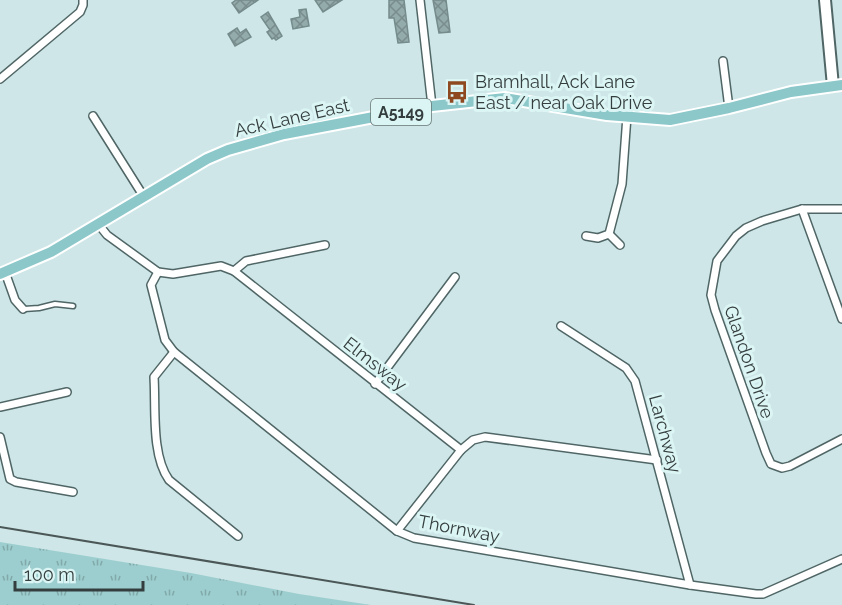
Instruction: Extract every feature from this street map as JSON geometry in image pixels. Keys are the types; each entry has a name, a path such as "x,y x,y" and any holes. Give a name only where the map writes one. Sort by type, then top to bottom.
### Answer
{"main road":[{"name":"Ack Lane East","path":"3,273 43,256 99,225 207,159 284,134 432,106 505,98 607,115 670,120 791,92 838,86"}],"street":[{"path":"0,79 80,12 83,0"},
{"path":"420,0 432,106"},
{"path":"825,0 838,86"},
{"path":"723,61 729,108"},
{"path":"93,116 144,196"},
{"path":"609,234 622,184 627,116"},
{"path":"802,209 842,319"},
{"name":"Glandon Drive","path":"842,209 802,209 746,228 736,236 717,261 711,295 765,453 771,464 782,468 790,466 842,439"},
{"path":"99,225 107,235 158,272 173,274 221,266 234,271 246,261 325,245"},
{"path":"586,236 598,238 609,234"},
{"path":"609,234 620,245"},
{"name":"Elmsway","path":"234,271 461,450"},
{"name":"Thornway","path":"158,272 151,285 165,340 174,352 397,531 414,538 690,585 762,594 842,559"},
{"path":"3,273 15,300 23,309"},
{"path":"375,384 455,277"},
{"name":"Larchway","path":"561,326 626,368 635,381 690,585"},
{"path":"174,352 154,377 158,457 162,470 169,480 238,536"},
{"path":"0,407 67,392"},
{"path":"0,437 10,479 73,492"},
{"path":"397,531 461,450 473,440 485,437 657,460"}],"lane":[{"path":"23,309 55,304 73,306"}],"green space":[{"path":"0,542 191,573 371,605 0,605"}],"building":[{"path":"236,0 258,0 239,13 232,3"},
{"path":"315,0 342,0 323,12"},
{"path":"389,0 404,0 409,42 398,43 394,18 389,18"},
{"path":"433,0 446,0 450,32 439,33"},
{"path":"306,9 309,26 293,29 291,19 300,17 299,10"},
{"path":"268,12 282,36 276,40 272,39 267,32 270,30 261,17"},
{"path":"237,28 240,33 246,29 251,37 235,46 228,34"}],"railway":[{"path":"0,527 474,605"}],"place":[{"name":"Bramhall, Ack Lane East / near Oak Drive","path":"457,92"}]}
